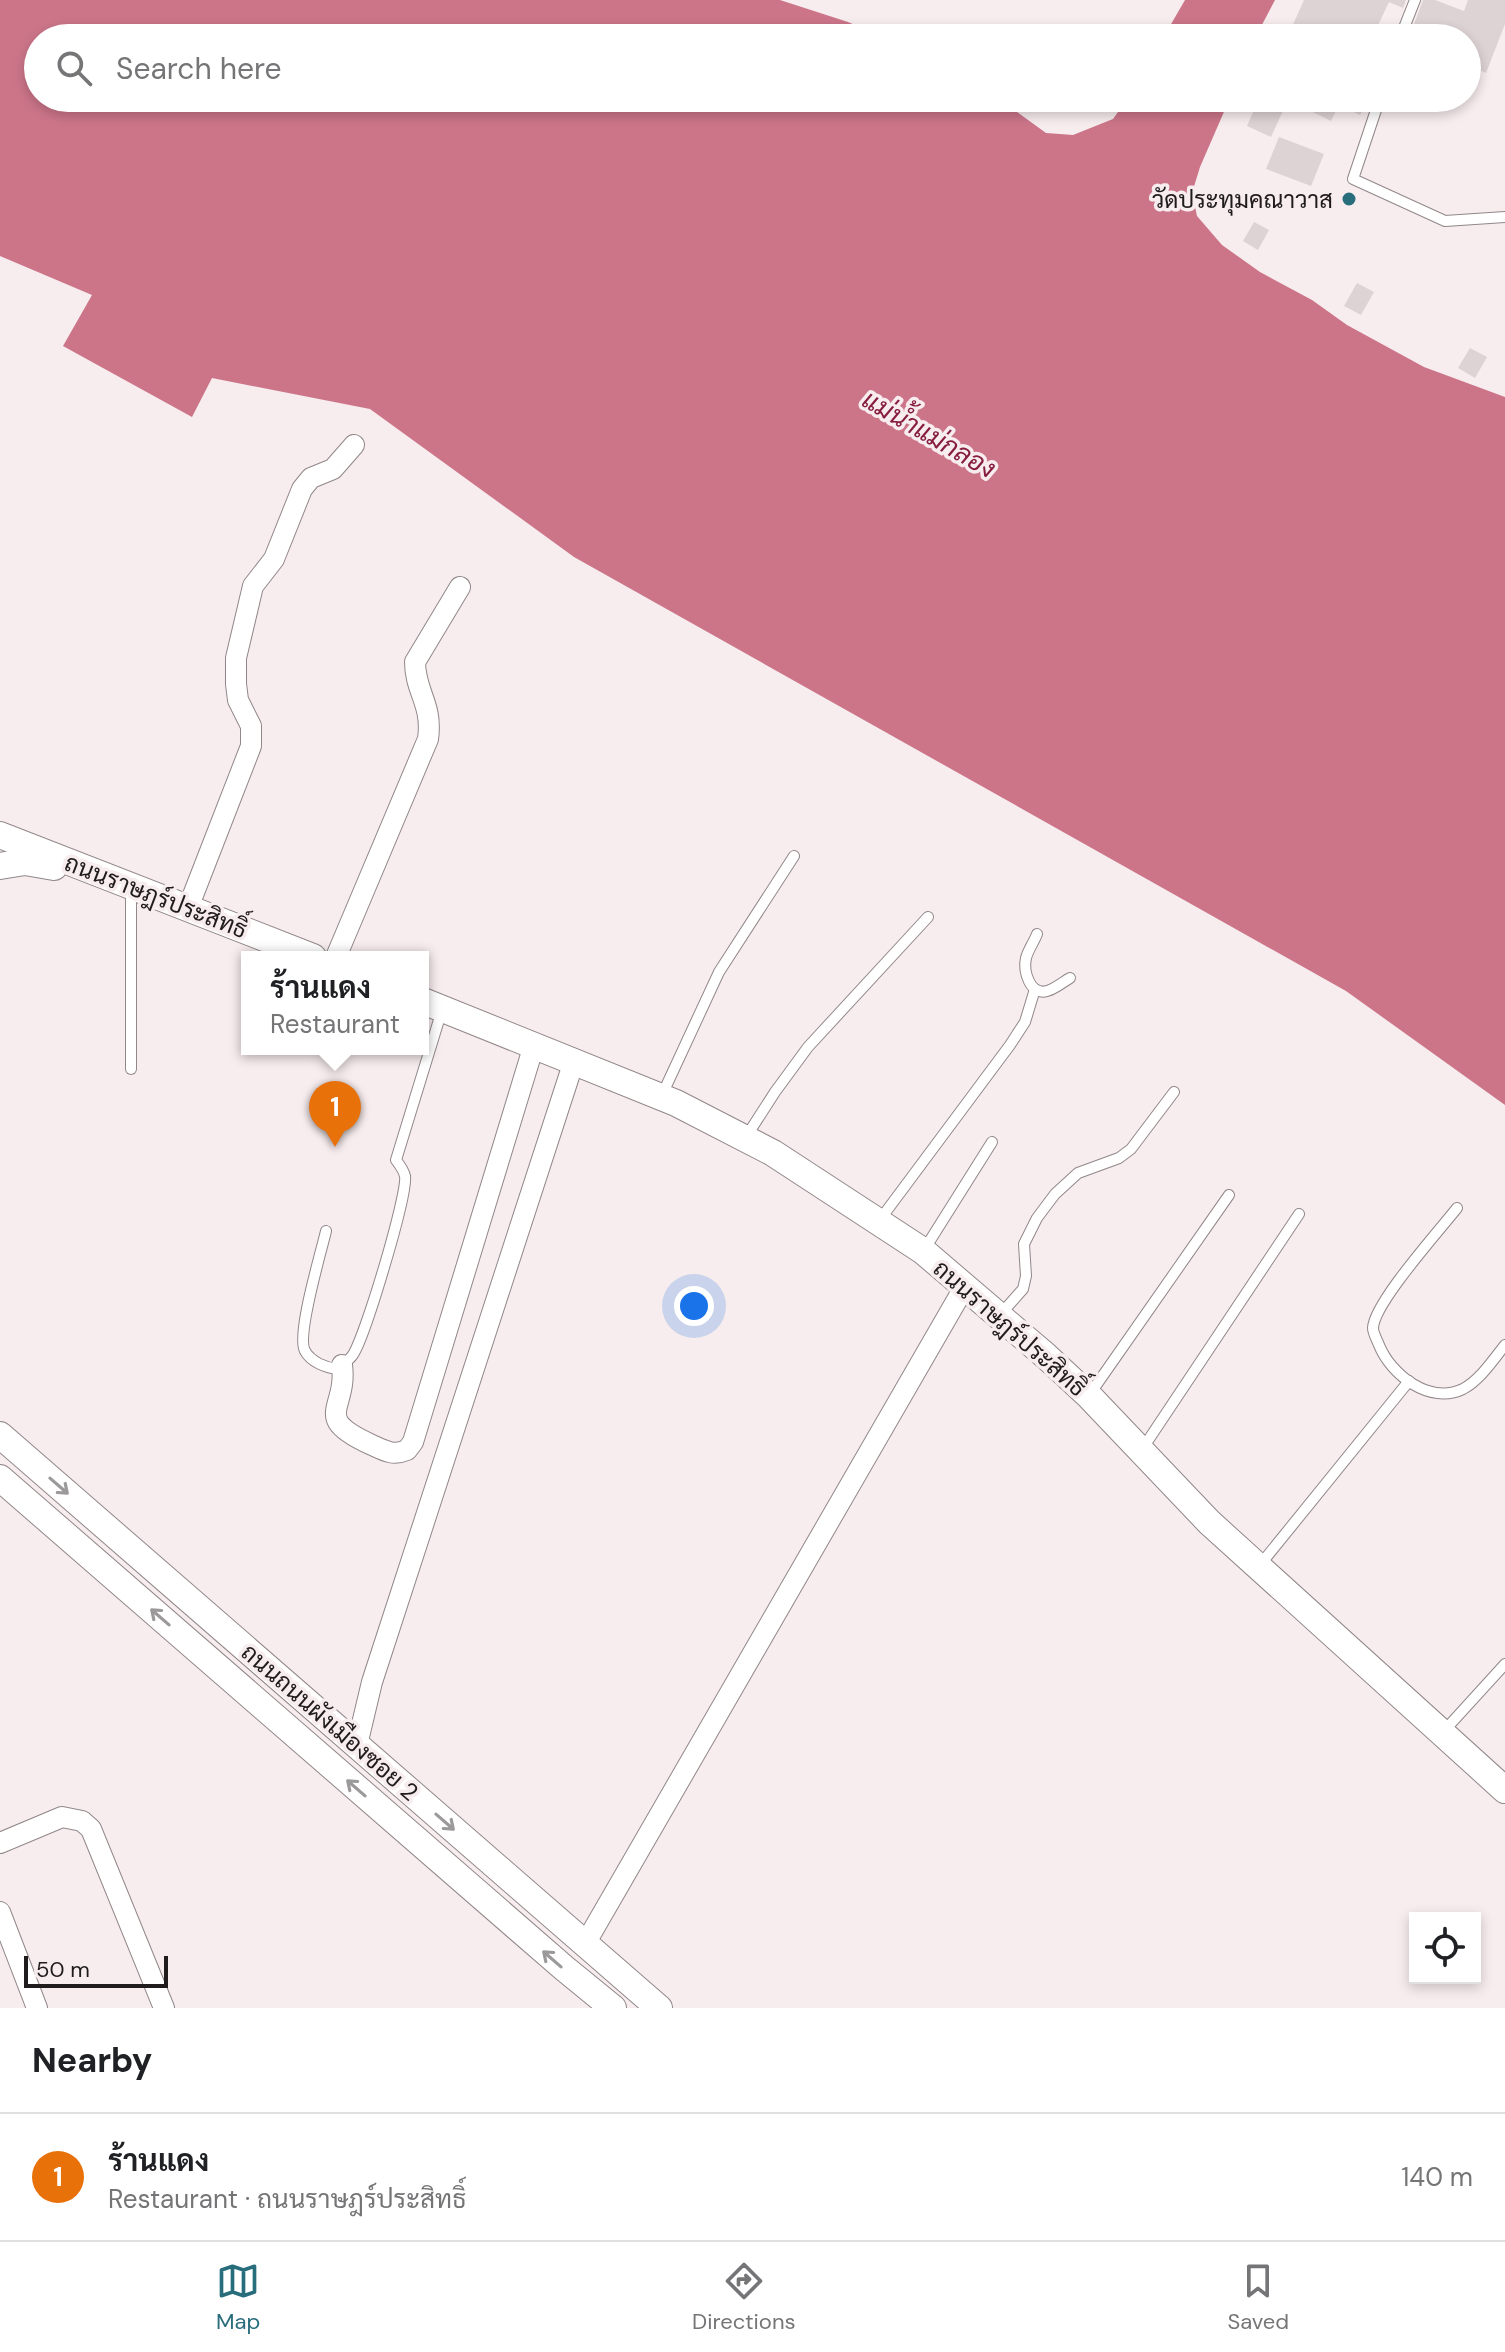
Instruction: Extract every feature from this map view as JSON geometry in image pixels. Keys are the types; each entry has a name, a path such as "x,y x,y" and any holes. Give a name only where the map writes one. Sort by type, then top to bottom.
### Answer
{"street":[{"path":"188,908 251,746 251,726 238,700 236,658 253,586 274,559 302,489 311,478 333,469 354,445"},
{"path":"339,951 428,739 428,707 415,662 460,587"},
{"name":"ถนนราษฎร์ประสิทธิ์","path":"0,835 298,951"},
{"path":"0,866 25,862 131,888"},
{"name":"ถนนราษฎร์ประสิทธิ์","path":"433,1005 662,1097 745,1138 923,1251 1089,1396 1209,1522 1505,1790"},
{"path":"342,1365 343,1374 335,1404 337,1420 345,1433 389,1453 407,1450 413,1442 534,1045"},
{"path":"326,1761 351,1740 372,1682 574,1061"},
{"path":"585,1944 965,1286"},
{"name":"ถนนถนนผังเมืองซอย 2","path":"0,1435 659,2008"},
{"name":"ถนนถนนผังเมืองซอย 2","path":"0,1478 608,2006"},
{"path":"0,1843 62,1817 82,1821 91,1829 164,2008"},
{"path":"0,1912 37,2008"}],"lane":[{"path":"1406,24 1415,0"},
{"path":"1375,112 1353,179 1445,221 1505,217"},
{"path":"662,1097 719,972 794,856"},
{"path":"131,888 131,1069"},
{"path":"745,1138 808,1047 928,917"},
{"path":"1037,934 1026,959 1025,974 1035,989 1048,991 1070,978"},
{"path":"878,1222 1010,1045 1025,1022 1035,989"},
{"path":"326,1231 302,1334 305,1352 324,1367 338,1369 352,1356 362,1336 390,1246 404,1191 405,1176 396,1160 421,1055"},
{"path":"999,1316 1023,1289 1026,1276 1024,1244 1037,1218 1055,1194 1078,1173 1131,1149 1174,1092"},
{"path":"923,1251 992,1142"},
{"path":"1089,1396 1229,1195"},
{"path":"1457,1208 1380,1306 1373,1329 1386,1361 1418,1388 1444,1393 1461,1390 1475,1381 1505,1345"},
{"path":"1140,1452 1299,1214"},
{"path":"1260,1565 1409,1381"},
{"path":"1442,1732 1505,1664"}],"water":[{"name":"แม่น้ำแม่กลอง","path":"0,0 780,0 853,24 24,24 24,112 1017,112 1046,133 1073,135 1113,119 1118,112 1224,112 1192,193 1197,216 1222,245 1347,325 1424,367 1505,397 1505,1105 1346,991 574,557 370,409 212,378 192,417 63,346 92,295 0,256"},
{"path":"1185,0 1275,0 1262,24 1171,24"}],"building":[{"path":"1304,0 1406,0 1403,8 1389,2 1379,24 1293,24"},
{"path":"1423,0 1435,0 1464,11 1468,0 1505,0 1505,24 1486,73 1481,71 1481,24 1414,24"},
{"path":"1253,112 1282,112 1271,137 1247,126"},
{"path":"1313,112 1336,112 1331,121"},
{"path":"1279,137 1324,154 1311,186 1266,169"},
{"path":"1254,222 1269,230 1258,250 1243,241"},
{"path":"1357,283 1374,292 1361,315 1344,306"},
{"path":"1470,348 1487,357 1475,378 1458,368"}],"place":[{"name":"วัดประทุมคณาวาส","path":"1349,199"},
{"name":"ร้านแดง","path":"335,1147"}]}
